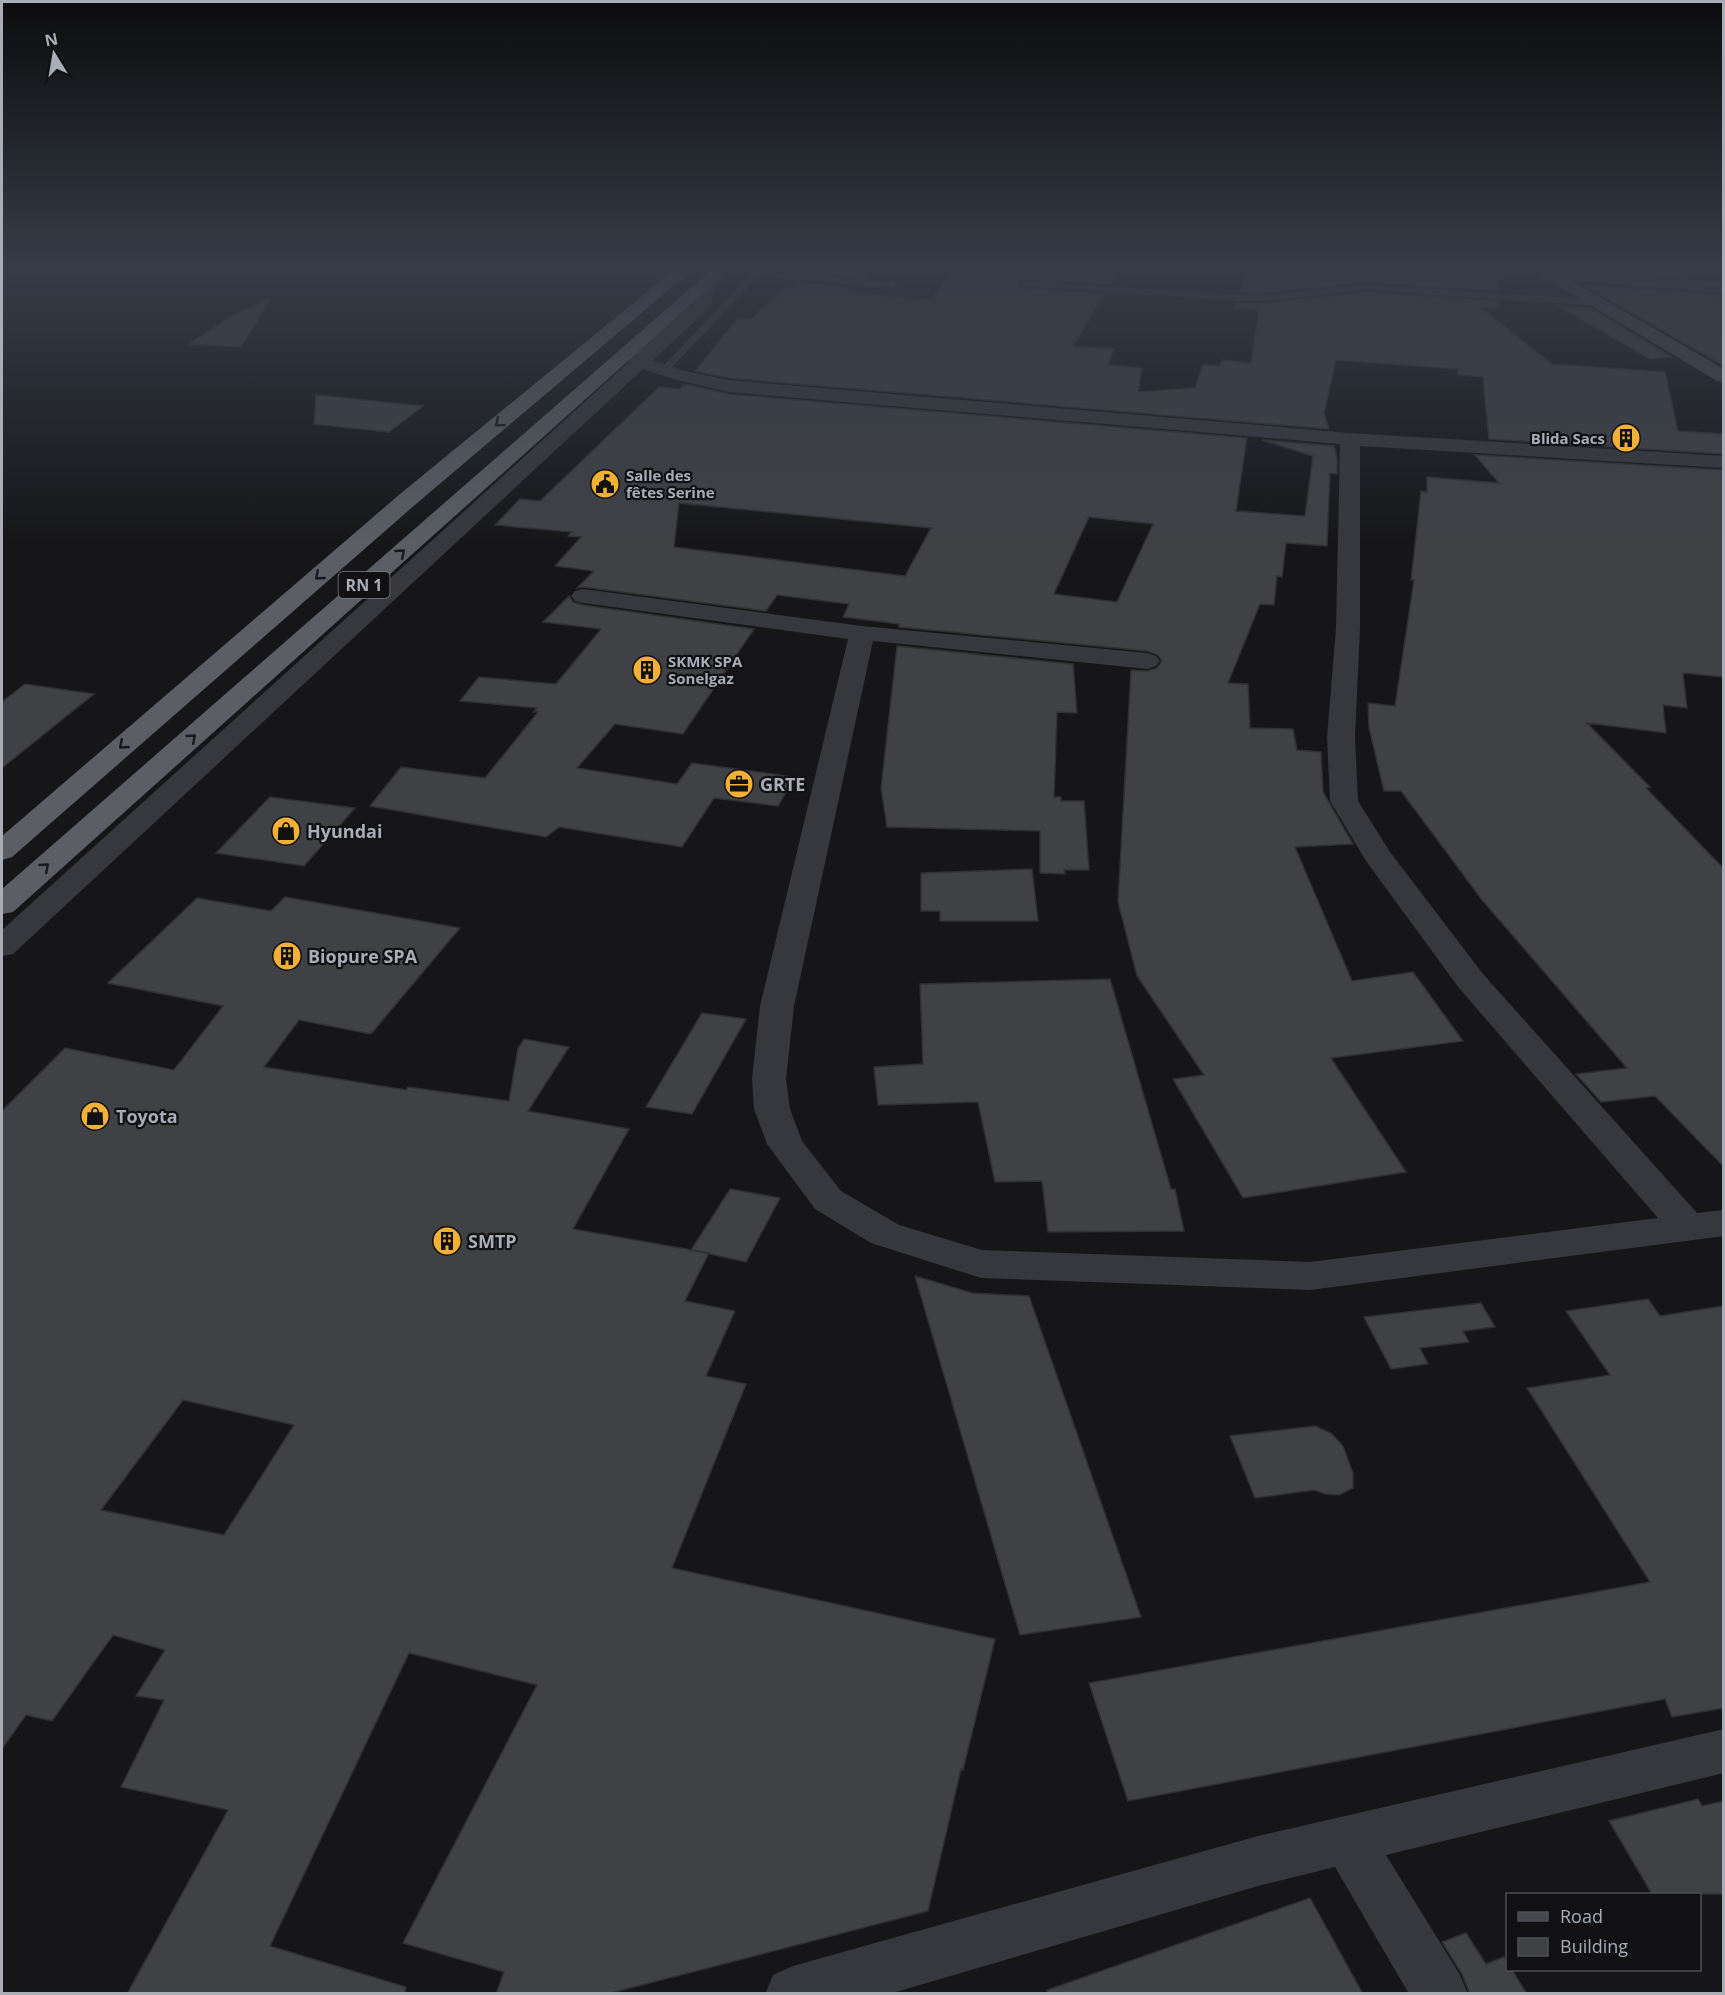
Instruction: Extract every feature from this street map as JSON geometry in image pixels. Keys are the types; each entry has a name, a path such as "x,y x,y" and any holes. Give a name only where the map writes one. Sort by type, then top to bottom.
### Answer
{"highway":[{"name":"RN 1","path":"2,850 408,499 578,358"},
{"name":"RN 1","path":"2,906 622,358"}],"main road":[{"path":"1691,358 1724,377"}],"street":[{"path":"2,947 641,358"},
{"path":"638,361 703,382 728,386 1350,439 1724,462"},
{"path":"1350,439 1348,628 1341,737 1344,801 1377,855 1472,981 1706,1226"},
{"path":"583,596 862,633 1147,661"},
{"path":"862,633 777,1006 769,1079 772,1109 785,1144 828,1200 885,1234 981,1264 1310,1276 1706,1226"},
{"path":"793,1994 1258,1861 1724,1751"},
{"path":"1348,1840 1440,1994"}],"lane":[{"path":"664,370 675,358"}],"building":[{"path":"705,358 1111,358 1108,365 1142,368 1138,392 1195,388 1203,365 1220,366 1222,360 1251,363 1252,358 1545,358 1552,364 1665,372 1678,431 1724,434 1724,454 1489,439 1483,377 1458,375 1458,369 1336,360 1324,413 1329,429 728,378 695,371"},
{"path":"1710,358 1724,358 1724,366"},
{"path":"684,384 728,394 1247,438 1236,511 1305,516 1313,456 1262,440 1334,446 1337,474 1330,473 1327,546 1286,543 1282,577 1277,576 1274,605 1260,604 1228,683 1248,684 1250,728 1293,729 1297,750 1321,752 1323,792 1353,844 1295,847 1352,981 1413,972 1463,1041 1331,1058 1406,1172 1243,1198 1173,1079 1204,1075 1137,976 1118,902 1131,670 1147,671 1157,668 1162,661 1158,655 1147,651 899,627 899,624 843,617 849,604 777,595 766,611 577,588 594,571 555,566 581,537 568,536 572,532 495,525 520,499 540,501 659,387 680,389","holes":["679,503 931,528 905,576 674,547","1089,517 1153,524 1117,602 1054,594"]},
{"path":"316,395 423,406 389,432 314,424"},
{"path":"1475,455 1724,470 1724,677 1683,673 1687,708 1663,705 1666,733 1587,723 1650,787 1646,788 1724,869 1724,1167 1655,1096 1601,1102 1576,1074 1627,1068 1482,900 1401,791 1384,791 1369,728 1368,703 1395,706 1414,580 1411,580 1421,491 1427,492 1427,477 1499,483"},
{"path":"569,596 573,602 583,605 754,629 683,734 615,724 577,768 677,784 692,763 795,777 778,806 714,798 682,847 559,827 546,837 370,806 401,767 485,778 538,712 533,712 537,708 460,701 479,677 556,684 601,629 543,622"},
{"path":"897,646 1073,664 1077,713 1057,712 1054,797 1061,797 1061,801 1084,801 1089,870 1064,870 1065,874 1040,873 1040,831 887,827 881,788"},
{"path":"25,684 94,694 2,768 2,702"},
{"name":"Hyundai","path":"270,797 355,808 304,866 216,853"},
{"path":"1032,869 1038,921 940,921 940,911 921,911 921,873"},
{"path":"285,897 460,928 371,1034 299,1020 264,1067 406,1090 408,1087 509,1101 518,1048 524,1039 569,1047 528,1111 629,1129 573,1229 709,1253 685,1301 735,1311 706,1376 746,1384 672,1568 995,1639 963,1770 961,1769 928,1911 607,1994 496,1994 504,1972 403,1943 537,1685 409,1653 270,1946 406,1987 405,1994 127,1994 228,1810 121,1787 164,1700 136,1696 165,1650 113,1635 52,1721 26,1715 2,1749 2,1111 65,1048 174,1070 223,1006 108,983 197,898 271,911","holes":["183,1400 294,1425 224,1535 101,1510"]},
{"path":"1110,979 1171,1189 1175,1189 1184,1231 1048,1232 1042,1181 995,1182 978,1102 878,1105 874,1067 923,1064 920,984"},
{"path":"702,1013 746,1019 692,1114 646,1107"},
{"path":"730,1189 780,1198 746,1262 691,1250"},
{"path":"915,1276 972,1293 1029,1296 1141,1617 1020,1635"},
{"path":"1648,1299 1660,1316 1724,1306 1724,1708 1672,1717 1665,1699 1128,1801 1089,1683 1650,1582 1527,1388 1610,1375 1566,1311"},
{"path":"1481,1303 1495,1327 1463,1331 1469,1342 1420,1348 1428,1364 1391,1369 1364,1317"},
{"path":"1315,1426 1331,1433 1343,1446 1353,1473 1353,1488 1339,1495 1314,1490 1255,1498 1230,1436"},
{"path":"1698,1799 1702,1806 1724,1801 1724,1894 1651,1893 1609,1821"},
{"path":"1310,1898 1363,1994 1047,1994 1047,1990"},
{"path":"1466,1933 1486,1964 1504,1957 1506,1971 1513,1971 1527,1994 1470,1994 1462,1974 1442,1942"}],"place":[{"name":"Blida Sacs","path":"1626,438"},
{"name":"Salle des fêtes Serine","path":"605,484"},
{"name":"SKMK SPA Sonelgaz","path":"647,670"},
{"name":"GRTE","path":"739,784"},
{"name":"Hyundai","path":"286,831"},
{"name":"Biopure SPA","path":"287,956"},
{"name":"Toyota","path":"95,1116"},
{"name":"SMTP","path":"447,1241"}]}
